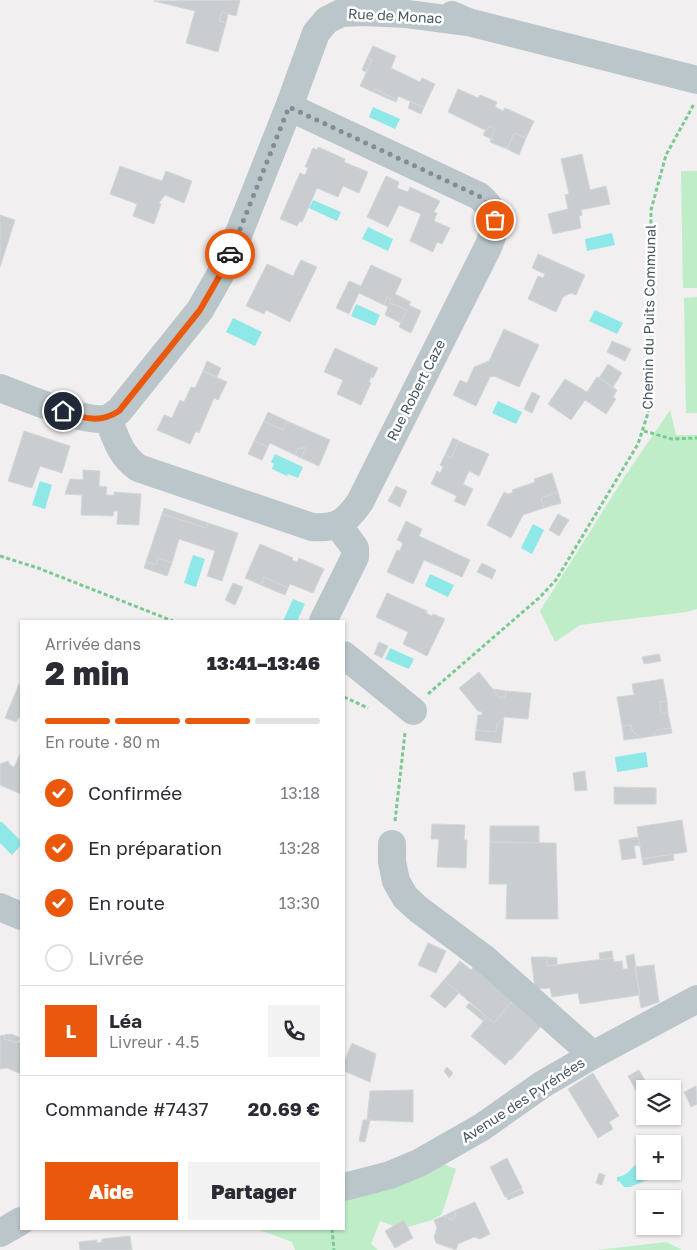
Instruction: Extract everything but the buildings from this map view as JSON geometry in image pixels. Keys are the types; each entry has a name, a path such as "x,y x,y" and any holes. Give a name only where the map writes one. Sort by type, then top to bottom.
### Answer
{"street":[{"path":"418,0 468,22 697,80"},
{"name":"Rue de Monac","path":"108,418 128,402 200,310 212,289 237,238 316,33 327,20 340,13 364,12 407,14 468,22"},
{"name":"Rue Robert Caze","path":"289,107 479,196 490,206 495,220 494,233 488,247 360,502 350,515 338,525"},
{"path":"0,388 79,416 95,419 108,418 120,449 128,460 138,468 312,526 325,528 338,525 355,548 355,557 324,620"},
{"path":"345,656 414,711"},
{"path":"392,844 392,862 396,881 405,897 418,909 485,959 593,1055"},
{"path":"0,907 20,916"},
{"name":"Avenue des Pyrénées","path":"345,1187 390,1175 420,1163 474,1132 520,1098 593,1055 697,999"},
{"path":"0,1233 20,1222"}],"path":[{"name":"Chemin du Puits Communal","path":"392,844 406,726 414,711 427,696 540,597 556,580 644,431 650,393 651,210 666,155 697,99"},
{"path":"644,431 672,439 697,438"},
{"path":"0,556 38,568 170,620"},
{"path":"332,1230 334,1250"}],"green space":[{"path":"681,171 697,171 697,288 683,288"},
{"path":"697,297 697,413 686,413 684,298"},
{"path":"670,410 676,435 697,435 697,609 580,625 555,642 540,611 625,476"},
{"path":"439,1163 456,1169 442,1214 432,1220 408,1227 404,1221 394,1226 380,1221 371,1244 378,1250 295,1250 292,1242 260,1230 345,1230 345,1198"},
{"path":"666,1242 682,1250 598,1250"}],"water":[{"path":"373,107 400,119 395,129 369,117"},
{"path":"313,200 341,212 337,221 309,208"},
{"path":"368,227 393,239 388,251 362,239"},
{"path":"612,233 615,245 587,251 585,239"},
{"path":"356,304 380,315 375,326 351,316"},
{"path":"595,310 623,323 617,334 589,321"},
{"path":"233,318 262,332 255,346 226,332"},
{"path":"498,401 522,412 516,424 492,413"},
{"path":"275,454 303,467 298,478 288,474 287,476 272,469 274,464 271,462"},
{"path":"40,481 52,485 45,509 32,505"},
{"path":"533,524 544,530 532,554 521,548"},
{"path":"193,555 205,559 196,587 184,583"},
{"path":"430,574 454,585 448,597 425,586"},
{"path":"293,599 305,604 297,620 283,620"},
{"path":"390,648 414,659 409,669 385,659"},
{"path":"646,752 648,767 617,772 615,757"},
{"path":"0,822 2,822 20,840 20,846 12,855 0,843"},
{"path":"636,1165 636,1180 647,1180 630,1187 624,1187 617,1181 617,1177 624,1175"}],"way so far":[{"path":"230,254 289,107 479,196 490,206 495,220"}],"route":[{"path":"63,411 95,419 108,418 119,411 200,310 230,254"}]}
